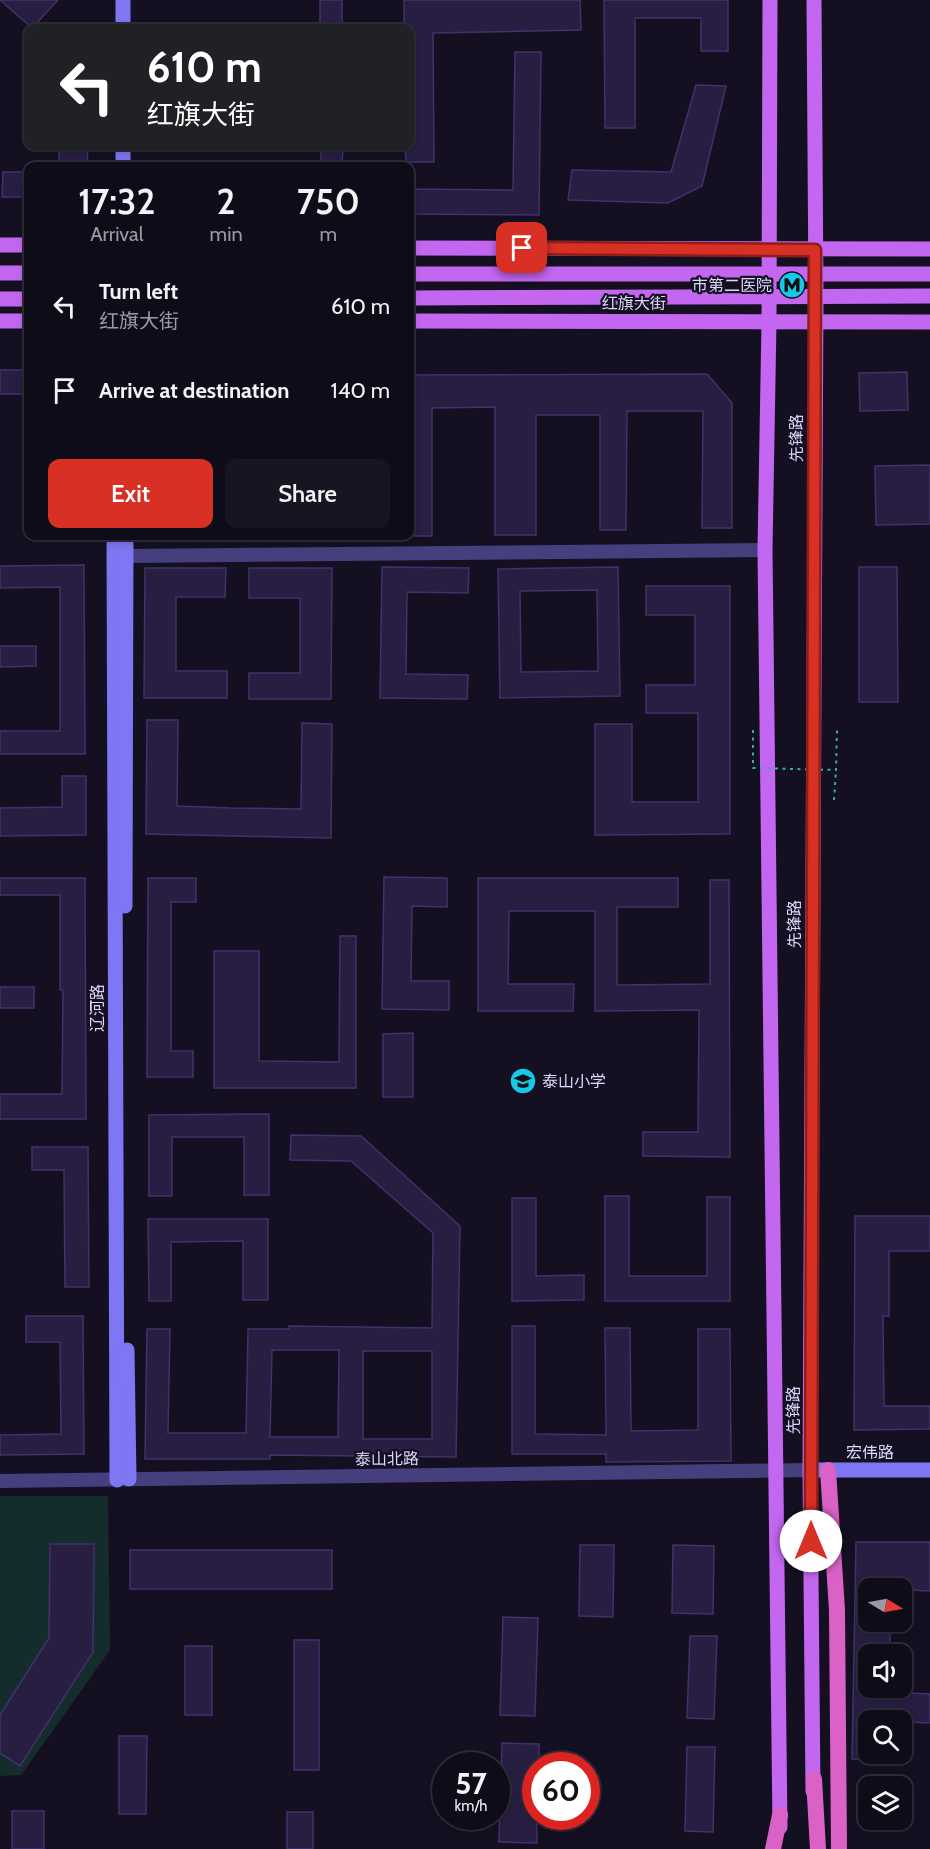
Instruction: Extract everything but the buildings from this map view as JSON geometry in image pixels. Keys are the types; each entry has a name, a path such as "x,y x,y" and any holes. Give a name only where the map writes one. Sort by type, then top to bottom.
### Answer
{"highway":[{"path":"828,1470 837,1610 839,1849"},
{"path":"814,1779 818,1849"},
{"path":"773,1849 780,1815"}],"main road":[{"path":"113,0 113,24"},
{"path":"123,0 123,24"},
{"path":"770,0 770,322 765,550 779,1849"},
{"name":"先锋路","path":"811,1849 814,1779 810,1470 816,297 814,0"},
{"path":"0,245 24,245"},
{"path":"414,248 930,249"},
{"path":"0,273 24,273"},
{"name":"红旗大街","path":"414,274 930,274"},
{"name":"红旗大街","path":"414,298 930,296"},
{"path":"0,299 24,299"},
{"path":"0,321 24,321"},
{"name":"红旗大街","path":"414,321 930,322"},
{"name":"辽河路","path":"114,540 123,1480"},
{"name":"辽河路","path":"123,1480 126,540"},
{"name":"宏伟路","path":"810,1470 930,1470"}],"street":[{"path":"126,556 765,550"},
{"name":"泰山北路","path":"0,1481 810,1470"}],"path":[{"path":"753,730 753,768 836,770"},
{"path":"834,800 837,730"}],"green space":[{"path":"0,1496 108,1496 110,1650 21,1775 0,1776"}],"place":[{"name":"市第二医院","path":"792,285"},
{"name":"泰山小学","path":"523,1081"}],"route":[{"path":"522,248 815,250 811,1541"}]}
